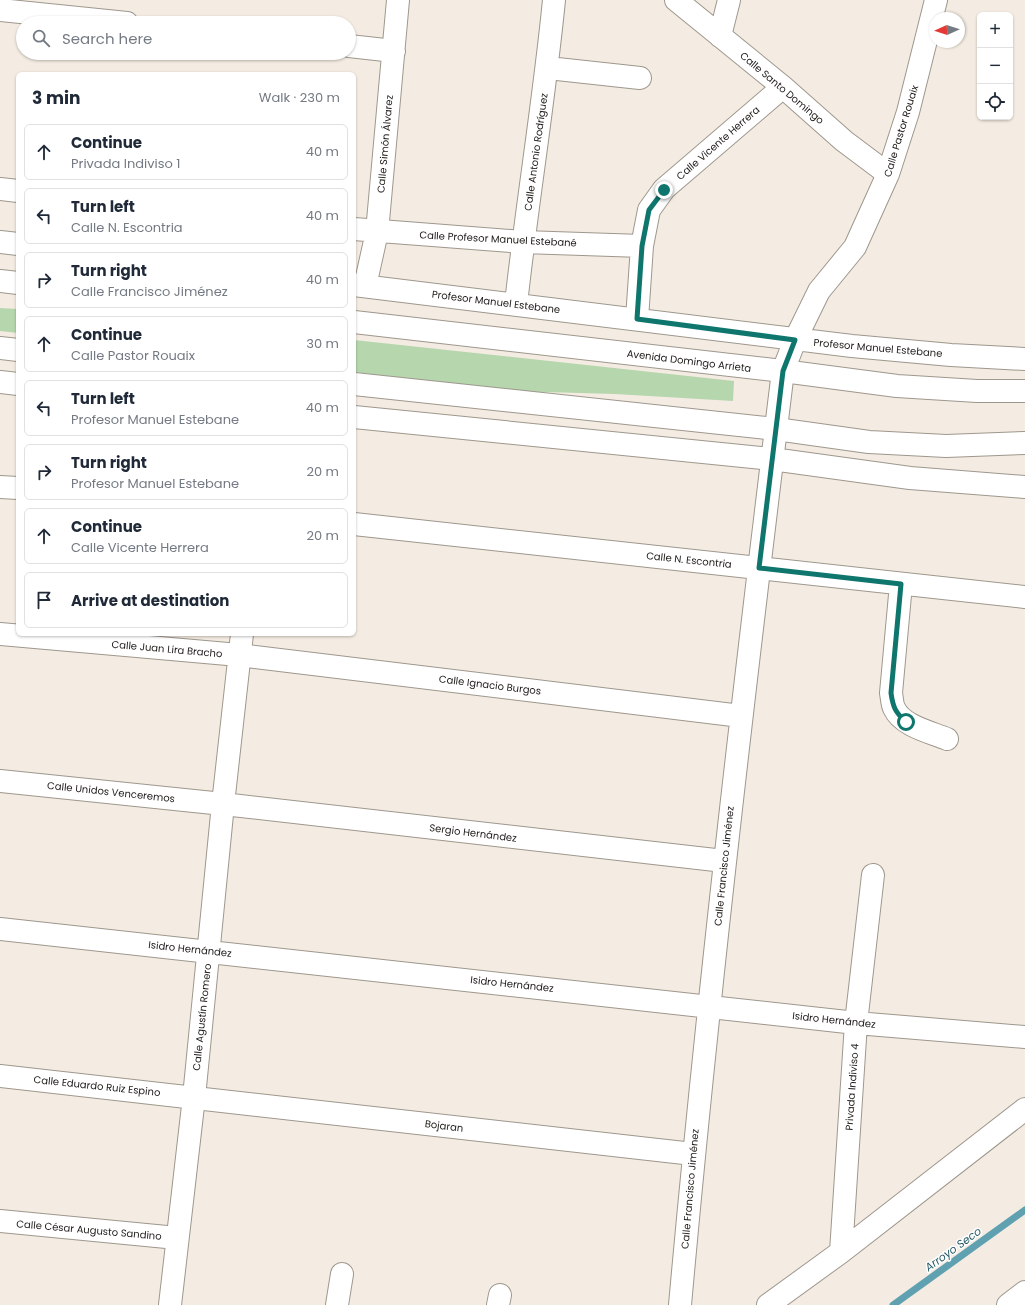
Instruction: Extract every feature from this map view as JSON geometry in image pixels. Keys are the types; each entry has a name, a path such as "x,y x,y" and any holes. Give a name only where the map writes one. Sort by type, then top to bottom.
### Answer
{"street":[{"name":"Calle Simón Álvarez","path":"360,285 377,232 398,0"},
{"name":"Calle Antonio Rodríguez","path":"516,304 523,242 548,68 554,0"},
{"name":"Calle Santo Domingo","path":"676,0 782,87 844,141 888,174"},
{"path":"720,36 729,0"},
{"name":"Calle Pastor Rouaix","path":"776,429 783,371 795,340 819,292 855,247 888,174 908,112 936,0"},
{"path":"0,10 59,16"},
{"path":"356,47 394,51"},
{"path":"548,68 640,78"},
{"name":"Calle Vicente Herrera","path":"642,246 649,210 664,190 782,87"},
{"path":"0,189 16,191"},
{"name":"Calle Profesor Manuel Estebané","path":"356,229 523,242 642,246"},
{"path":"0,242 16,244"},
{"path":"637,319 642,246"},
{"path":"0,281 16,283"},
{"name":"Profesor Manuel Estebane","path":"360,285 795,340 943,354 1025,359"},
{"name":"Avenida Domingo Arrieta","path":"356,322 783,371 897,386 977,391 1025,391"},
{"path":"0,348 16,350"},
{"path":"0,382 16,384"},
{"path":"356,384 776,429 869,442 946,446 1025,443"},
{"path":"356,417 772,459 910,478 1025,487"},
{"name":"Calle Francisco Jiménez","path":"680,1305 693,1154 724,861 776,429"},
{"path":"0,486 16,488"},
{"name":"Calle N. Escontria","path":"356,524 1025,597"},
{"path":"901,584 891,693 893,707 897,714 906,722 947,739"},
{"name":"Calle Juan Lira Bracho","path":"0,634 16,635"},
{"name":"Calle Juan Lira Bracho","path":"44,636 241,645"},
{"name":"Calle Ignacio Burgos","path":"241,645 741,716"},
{"name":"Calle Agustín Romero","path":"170,1305 194,1097 222,804 241,645"},
{"name":"Calle Unidos Venceremos","path":"0,781 222,804"},
{"name":"Sergio Hernández","path":"222,804 724,861"},
{"name":"Privada Indiviso 4","path":"841,1252 856,1023 873,875"},
{"name":"Isidro Hernández","path":"0,929 856,1023 1025,1037"},
{"name":"Calle Eduardo Ruiz Espino","path":"0,1076 194,1097"},
{"name":"Bojaran","path":"194,1097 693,1154"},
{"path":"768,1305 841,1252 1025,1109"},
{"name":"Calle César Augusto Sandino","path":"0,1221 177,1238"},
{"path":"338,1305 342,1274"},
{"path":"1008,1305 1025,1292"}],"green space":[{"path":"0,308 16,309 16,333 0,331"},
{"path":"356,340 734,381 733,401 615,394 508,391 356,372"}],"waterway":[{"name":"Arroyo Seco","path":"893,1305 1025,1210"}],"route":[{"path":"664,190 649,210 642,246 637,319 795,340 783,371 759,568 901,584 891,693 893,707 897,714 906,722"}]}
